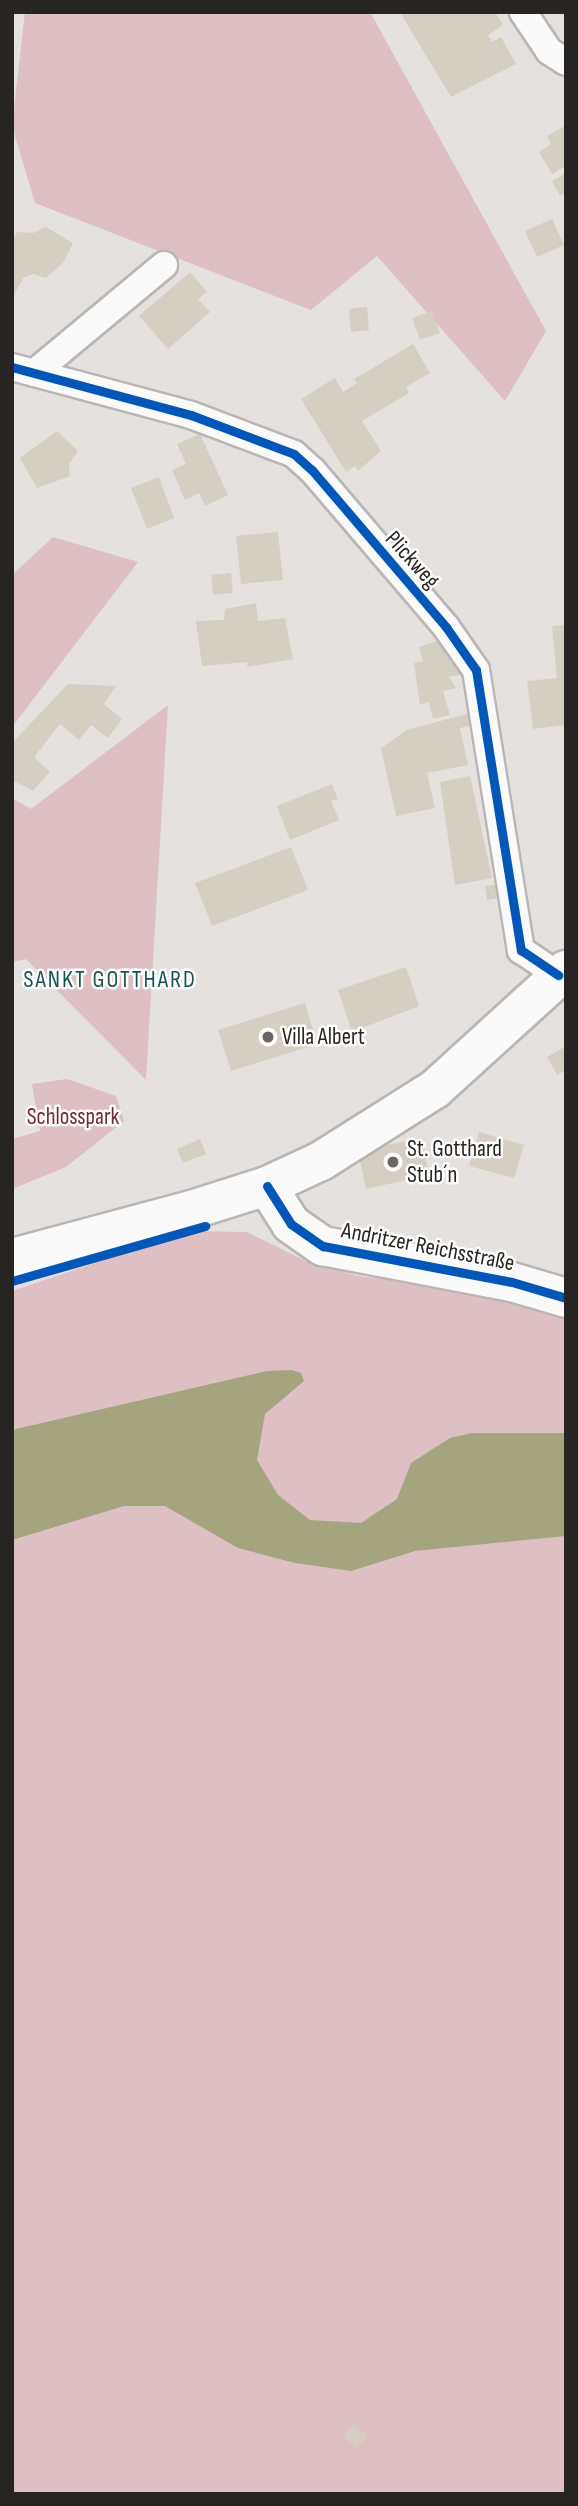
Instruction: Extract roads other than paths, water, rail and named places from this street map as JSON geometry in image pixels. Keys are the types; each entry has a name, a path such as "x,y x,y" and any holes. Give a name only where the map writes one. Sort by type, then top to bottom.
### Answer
{"main road":[{"path":"12,1258 267,1186 321,1161 435,1089 562,972"},
{"name":"Andritzer Reichsstraße","path":"267,1186 291,1224 323,1246 512,1282 566,1298"}],"street":[{"path":"523,12 549,51 566,62"},
{"name":"Plickweg","path":"23,370 164,265"},
{"name":"Plickweg","path":"23,370 191,415 294,454 312,470 446,627 476,670 521,950 562,972"}],"place":[{"name":"Villa Albert","path":"268,1037"},
{"name":"St. Gotthard Stub´n","path":"393,1162"}],"district":[{"name":"SANKT GOTTHARD","path":"110,980"}],"park label":[{"name":"Schlosspark","path":"73,1117"}]}
